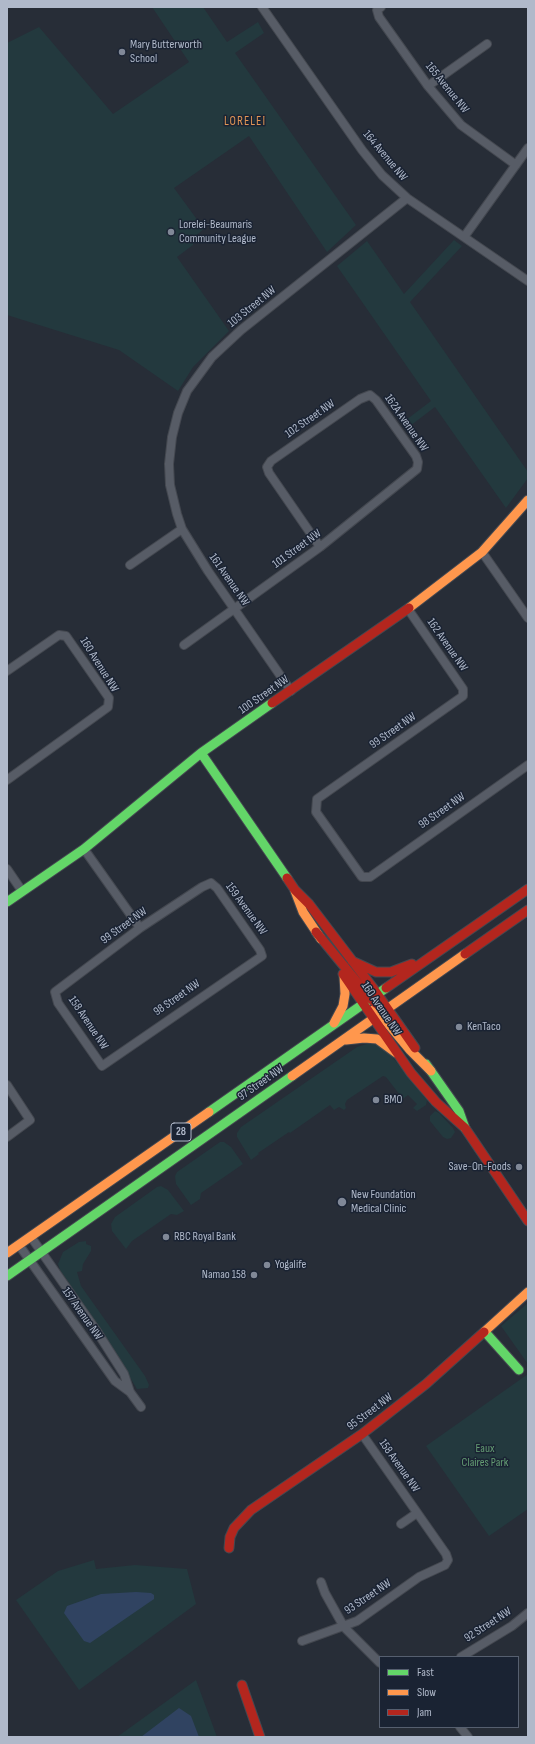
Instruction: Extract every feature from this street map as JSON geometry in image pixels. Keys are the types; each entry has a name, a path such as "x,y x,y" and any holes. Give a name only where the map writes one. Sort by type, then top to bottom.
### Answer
{"street":[{"name":"164 Avenue NW","path":"262,7 372,162 407,198 528,281"},
{"name":"165 Avenue NW","path":"379,8 379,17 428,86 461,125 516,165"},
{"path":"428,86 487,44"},
{"path":"464,237 528,148"},
{"name":"103 Street NW","path":"169,472 172,437 182,402 187,391 212,356 241,330 407,198"},
{"name":"102 Street NW","path":"320,547 269,473 267,467 271,461 354,403 365,396 370,396"},
{"name":"162A Avenue NW","path":"370,396 376,400 416,456 418,466"},
{"name":"101 Street NW","path":"184,645 320,547 414,473 418,466"},
{"name":"161 Avenue NW","path":"169,472 172,499 182,529 198,556 291,691"},
{"name":"100 Street NW","path":"7,902 84,849 201,753 408,609 482,552 528,500"},
{"path":"130,565 182,529"},
{"path":"482,552 528,618"},
{"name":"162 Avenue NW","path":"408,609 463,689 463,696"},
{"name":"160 Avenue NW","path":"7,671 59,635 66,636 109,698 108,707 7,780"},
{"name":"99 Street NW","path":"370,877 362,877 316,812 317,799 463,696"},
{"name":"160 Avenue NW","path":"201,753 294,890 303,912 344,976 371,999"},
{"name":"98 Street NW","path":"370,877 528,765"},
{"path":"84,849 140,928"},
{"path":"7,869 22,891"},
{"name":"99 Street NW","path":"55,992 140,928 204,885 211,883"},
{"name":"159 Avenue NW","path":"211,883 217,888 260,950"},
{"name":"97 Street NW","path":"7,1253 528,889"},
{"name":"160 Avenue NW","path":"294,890 309,904 352,961 371,999 381,1014 431,1071 459,1111 465,1128"},
{"name":"97 Street NW","path":"7,1276 528,910"},
{"path":"316,932 371,999 383,1009 381,1014"},
{"name":"98 Street NW","path":"102,1066 262,956 260,950"},
{"path":"352,961 370,970 391,972 441,950"},
{"path":"332,1027 343,1006 344,976"},
{"name":"158 Avenue NW","path":"55,992 58,1003 102,1066"},
{"name":"160 Avenue NW","path":"381,1014 396,1053 436,1102 465,1128 528,1221"},
{"path":"342,1041 364,1038 377,1039 396,1053"},
{"path":"7,1085 30,1120 7,1137"},
{"name":"157 Avenue NW","path":"31,1237 96,1330 124,1374 130,1392"},
{"name":"157 Avenue NW","path":"19,1245 115,1380 130,1392 141,1407"},
{"name":"95 Street NW","path":"229,1548 230,1537 234,1528 251,1510 362,1434 426,1384 528,1292"},
{"path":"485,1332 519,1370"},
{"name":"158 Avenue NW","path":"362,1434 446,1554 448,1560 445,1565"},
{"path":"401,1524 417,1513"},
{"name":"93 Street NW","path":"302,1641 357,1621 419,1577 445,1565"},
{"path":"321,1582 331,1605 344,1626 379,1662"},
{"name":"92 Street NW","path":"463,1656 512,1626 528,1613"},
{"path":"242,1685 260,1737"},
{"path":"461,1728 468,1737"}],"green space":[{"path":"152,7 203,7 227,42 258,22 264,33 235,53 356,225 327,252 249,136 174,188 204,229 193,238 193,245 177,257 229,331 193,367 178,391 119,350 7,315 7,43 39,27 113,114 189,62"},
{"path":"454,240 462,246 410,302 528,472 528,478 506,508 435,407 406,429 402,423 431,401 337,266 367,241 404,294"},
{"path":"373,1042 386,1049 427,1100 426,1105 417,1111 413,1108 417,1104 408,1095 403,1099 386,1077 383,1076 347,1100 345,1104 346,1108 344,1110 339,1107 334,1110 330,1105 258,1153 259,1154 251,1160 237,1137 237,1133 241,1127 357,1047"},
{"path":"435,1111 439,1113 453,1128 455,1132 451,1138 447,1139 443,1137 430,1121 430,1116"},
{"path":"220,1142 224,1142 231,1147 243,1164 201,1193 200,1199 191,1205 176,1184 175,1176 177,1172"},
{"path":"161,1186 168,1190 184,1211 177,1215 171,1214 132,1241 126,1249 112,1231 111,1224 115,1217 157,1187"},
{"path":"86,1241 86,1244 91,1246 91,1251 83,1264 82,1271 77,1272 81,1286 145,1376 149,1385 148,1388 137,1389 102,1332 60,1270 58,1264 63,1252 79,1242"},
{"path":"528,1303 528,1364 501,1326"},
{"name":"Eaux Claires Park","path":"528,1374 528,1509 489,1536 426,1446"},
{"path":"94,1560 96,1569 135,1565 187,1569 196,1604 79,1690 16,1600 58,1571"},
{"path":"196,1680 217,1737 117,1737"}],"water":[{"path":"136,1592 151,1593 154,1595 154,1599 90,1643 84,1641 64,1613 67,1606 101,1594"},
{"path":"179,1708 191,1716 199,1737 141,1737"}],"traffic: fast":[{"path":"7,902 84,849 201,753 272,703"},
{"path":"201,753 287,878"},
{"path":"209,1112 386,988"},
{"path":"426,1064 459,1111 465,1128"},
{"path":"7,1276 292,1076"},
{"path":"485,1332 519,1370"}],"traffic: slow":[{"path":"409,608 482,552 528,500"},
{"path":"295,891 303,912 321,939"},
{"path":"292,1076 465,954"},
{"path":"334,1023 343,1006 345,994 344,976"},
{"path":"373,1010 380,1014 410,1050 431,1071"},
{"path":"346,1040 364,1038 377,1039 396,1053"},
{"path":"7,1253 209,1112"},
{"path":"484,1332 528,1292"}],"traffic: jam":[{"path":"272,703 409,608"},
{"path":"287,878 295,890 309,904 373,988 415,1048"},
{"path":"386,988 528,889"},
{"path":"465,954 528,910"},
{"path":"316,932 371,999 378,1005"},
{"path":"352,961 376,972 391,972 412,964"},
{"path":"343,974 411,1073 436,1102 465,1128 528,1221"},
{"path":"229,1548 230,1537 234,1528 251,1510 362,1434 426,1384 484,1332"},
{"path":"242,1685 260,1737"}],"place":[{"name":"Mary Butterworth School","path":"122,52"},
{"name":"Lorelei-Beaumaris Community League","path":"171,232"},
{"name":"KenTaco","path":"459,1027"},
{"name":"BMO","path":"376,1100"},
{"name":"Save-On-Foods","path":"519,1167"},
{"name":"New Foundation Medical Clinic","path":"342,1202"},
{"name":"RBC Royal Bank","path":"166,1237"},
{"name":"Yogalife","path":"267,1265"},
{"name":"Namao 158","path":"254,1275"}],"district":[{"name":"LORELEI","path":"245,122"}]}
